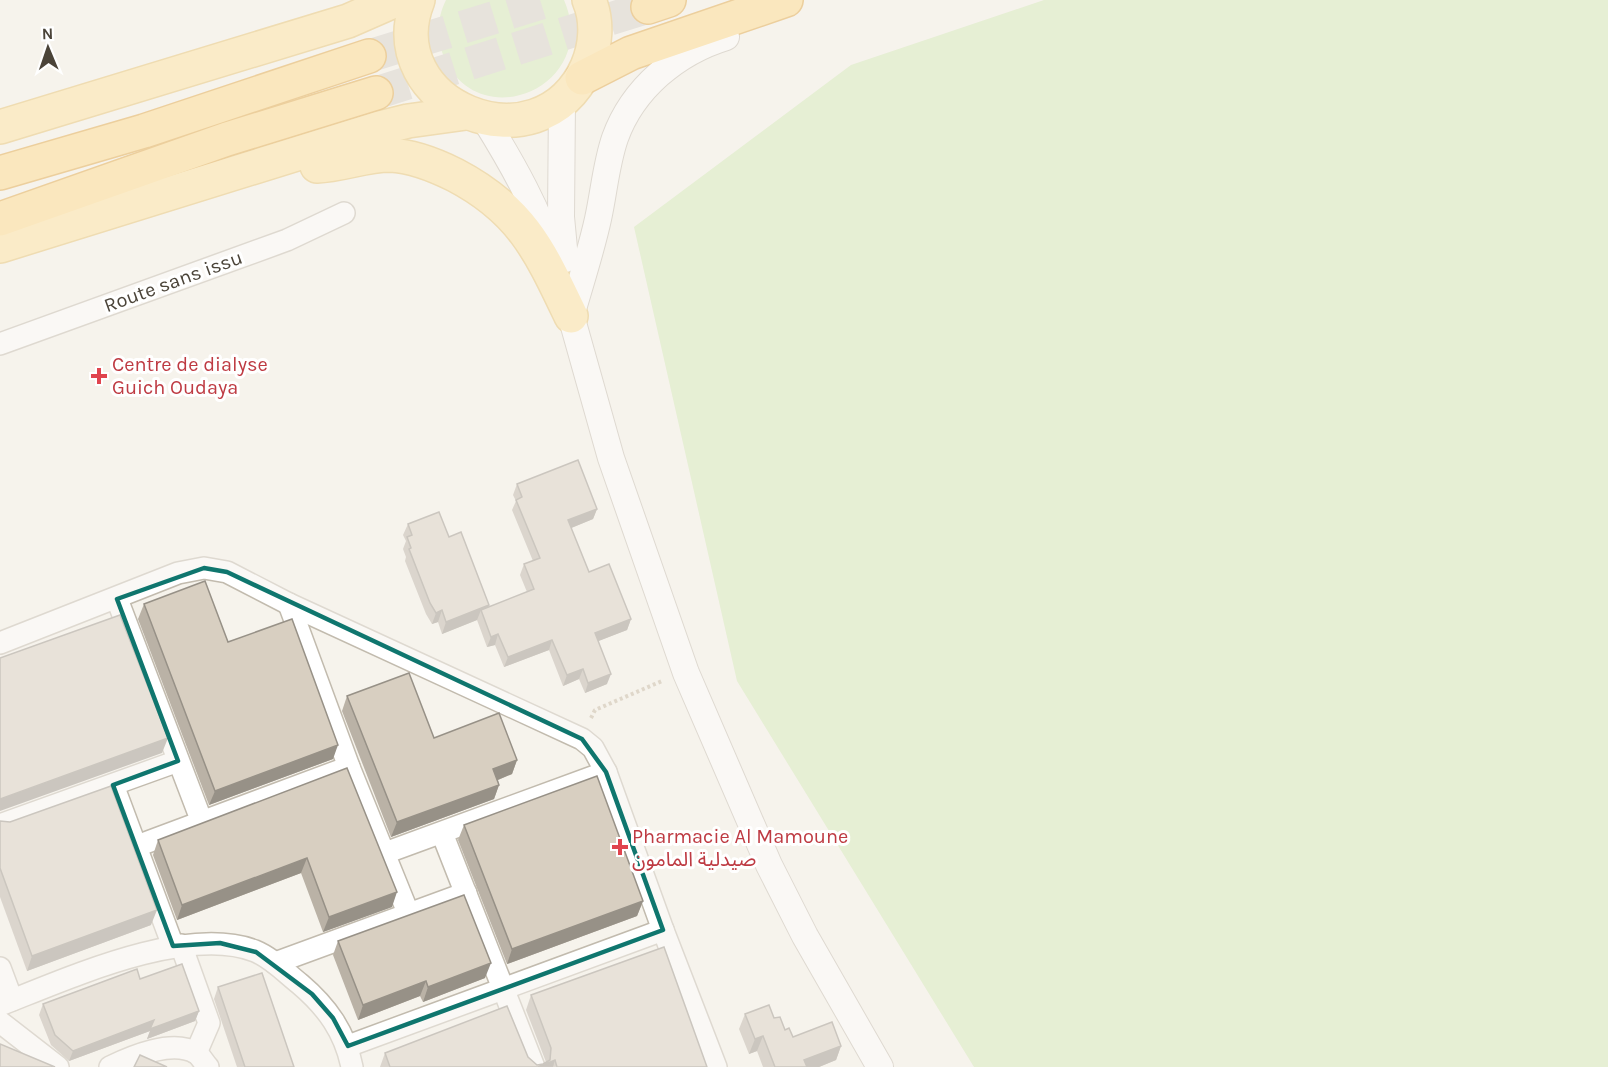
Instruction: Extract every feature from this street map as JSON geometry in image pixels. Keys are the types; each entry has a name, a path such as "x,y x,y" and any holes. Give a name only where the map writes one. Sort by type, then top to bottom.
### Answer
{"highway":[{"path":"572,89 639,50 788,0"},
{"path":"0,173 144,130 369,56"},
{"path":"0,219 227,138 376,93"}],"main road":[{"path":"251,50 272,26 338,0"},
{"path":"0,127 348,21 396,0"},
{"path":"418,0 412,25 413,47 420,68 431,86 447,102 475,116"},
{"path":"0,246 408,121 475,116 517,120 533,116 572,89 592,56 595,32 589,0"},
{"path":"277,161 294,165 327,166 391,155 435,165 476,186 514,218 530,236 543,257 571,316"}],"street":[{"path":"571,316 598,219 615,138 631,109 660,73 681,56 704,44 741,32 788,0"},
{"path":"571,316 561,217 572,89"},
{"path":"475,116 513,167 548,239 611,458 686,673 769,865 805,936 880,1067"},
{"name":"Route sans issu","path":"0,344 287,240 345,213"},
{"path":"0,643 117,599 178,573 204,568 227,572 289,604 582,739 593,748 606,772 716,1067"},
{"path":"117,599 202,822"},
{"path":"289,604 349,767 409,915"},
{"path":"0,825 178,761"},
{"path":"137,846 349,767"},
{"path":"385,854 606,772"},
{"path":"110,1067 154,1050 202,1060 210,1023 113,785"},
{"path":"442,833 534,1067"},
{"path":"275,963 466,893"},
{"path":"348,1046 504,991 663,930"},
{"path":"0,968 6,1003 132,957 177,946 220,943 256,952 275,963 312,994 333,1018 348,1046 352,1067"},
{"path":"0,1022 58,1067"}],"path":[{"path":"582,739 595,710 653,685"}],"highlighted area":[{"path":"204,568 227,572 582,739 606,772 663,930 348,1046 333,1018 312,994 256,952 220,943 173,946 113,785 178,761 117,599"}],"green space":[{"path":"446,0 564,0 571,30 566,57 552,77 531,91 507,97 483,94 461,81 444,57 439,28"},
{"path":"1044,0 1608,0 1608,1067 974,1067 737,681 634,227 851,65"}],"building":[{"path":"578,460 597,509 568,520 589,572 609,564 631,619 595,633 611,674 588,683 583,669 567,675 552,640 508,657 498,634 491,637 481,610 534,589 524,564 540,558 516,500 522,497 517,484"},
{"path":"439,512 449,537 461,532 489,605 446,622 442,610 436,613 430,603 409,549 411,548 407,537 412,535 408,524"},
{"path":"205,581 228,642 292,619 338,745 215,791 144,604"},
{"path":"120,615 168,738 0,799 0,658"},
{"path":"409,673 434,738 499,713 517,760 493,769 499,785 397,822 347,696"},
{"path":"347,768 397,892 329,917 307,858 182,905 158,840"},
{"path":"597,776 643,901 512,949 464,825"},
{"path":"111,786 157,910 32,956 0,868 0,821 10,822"},
{"path":"464,895 491,963 428,987 426,981 363,1005 338,941"},
{"path":"664,947 707,1067 557,1067 555,1060 538,1067 390,1067 385,1053 507,1006 528,1057 537,1065 543,1064 550,1060 551,1048 531,995"},
{"path":"182,964 199,1011 150,1029 154,1020 73,1051 55,1035 43,1004 137,969 140,979"},
{"path":"262,973 294,1067 245,1067 218,987"},
{"path":"769,1005 774,1018 780,1017 785,1030 789,1028 793,1037 832,1022 841,1046 804,1060 807,1067 775,1067 763,1036 755,1039 745,1014"},
{"path":"0,1044 55,1067 0,1067"},
{"path":"140,1055 167,1067 134,1067"}],"tunnel":[{"path":"369,56 551,0"},
{"path":"376,93 648,7"}],"place":[{"name":"Centre de dialyse Guich Oudaya","path":"99,376"},
{"name":"Pharmacie Al Mamoune صيدلية المامون","path":"620,847"}]}
